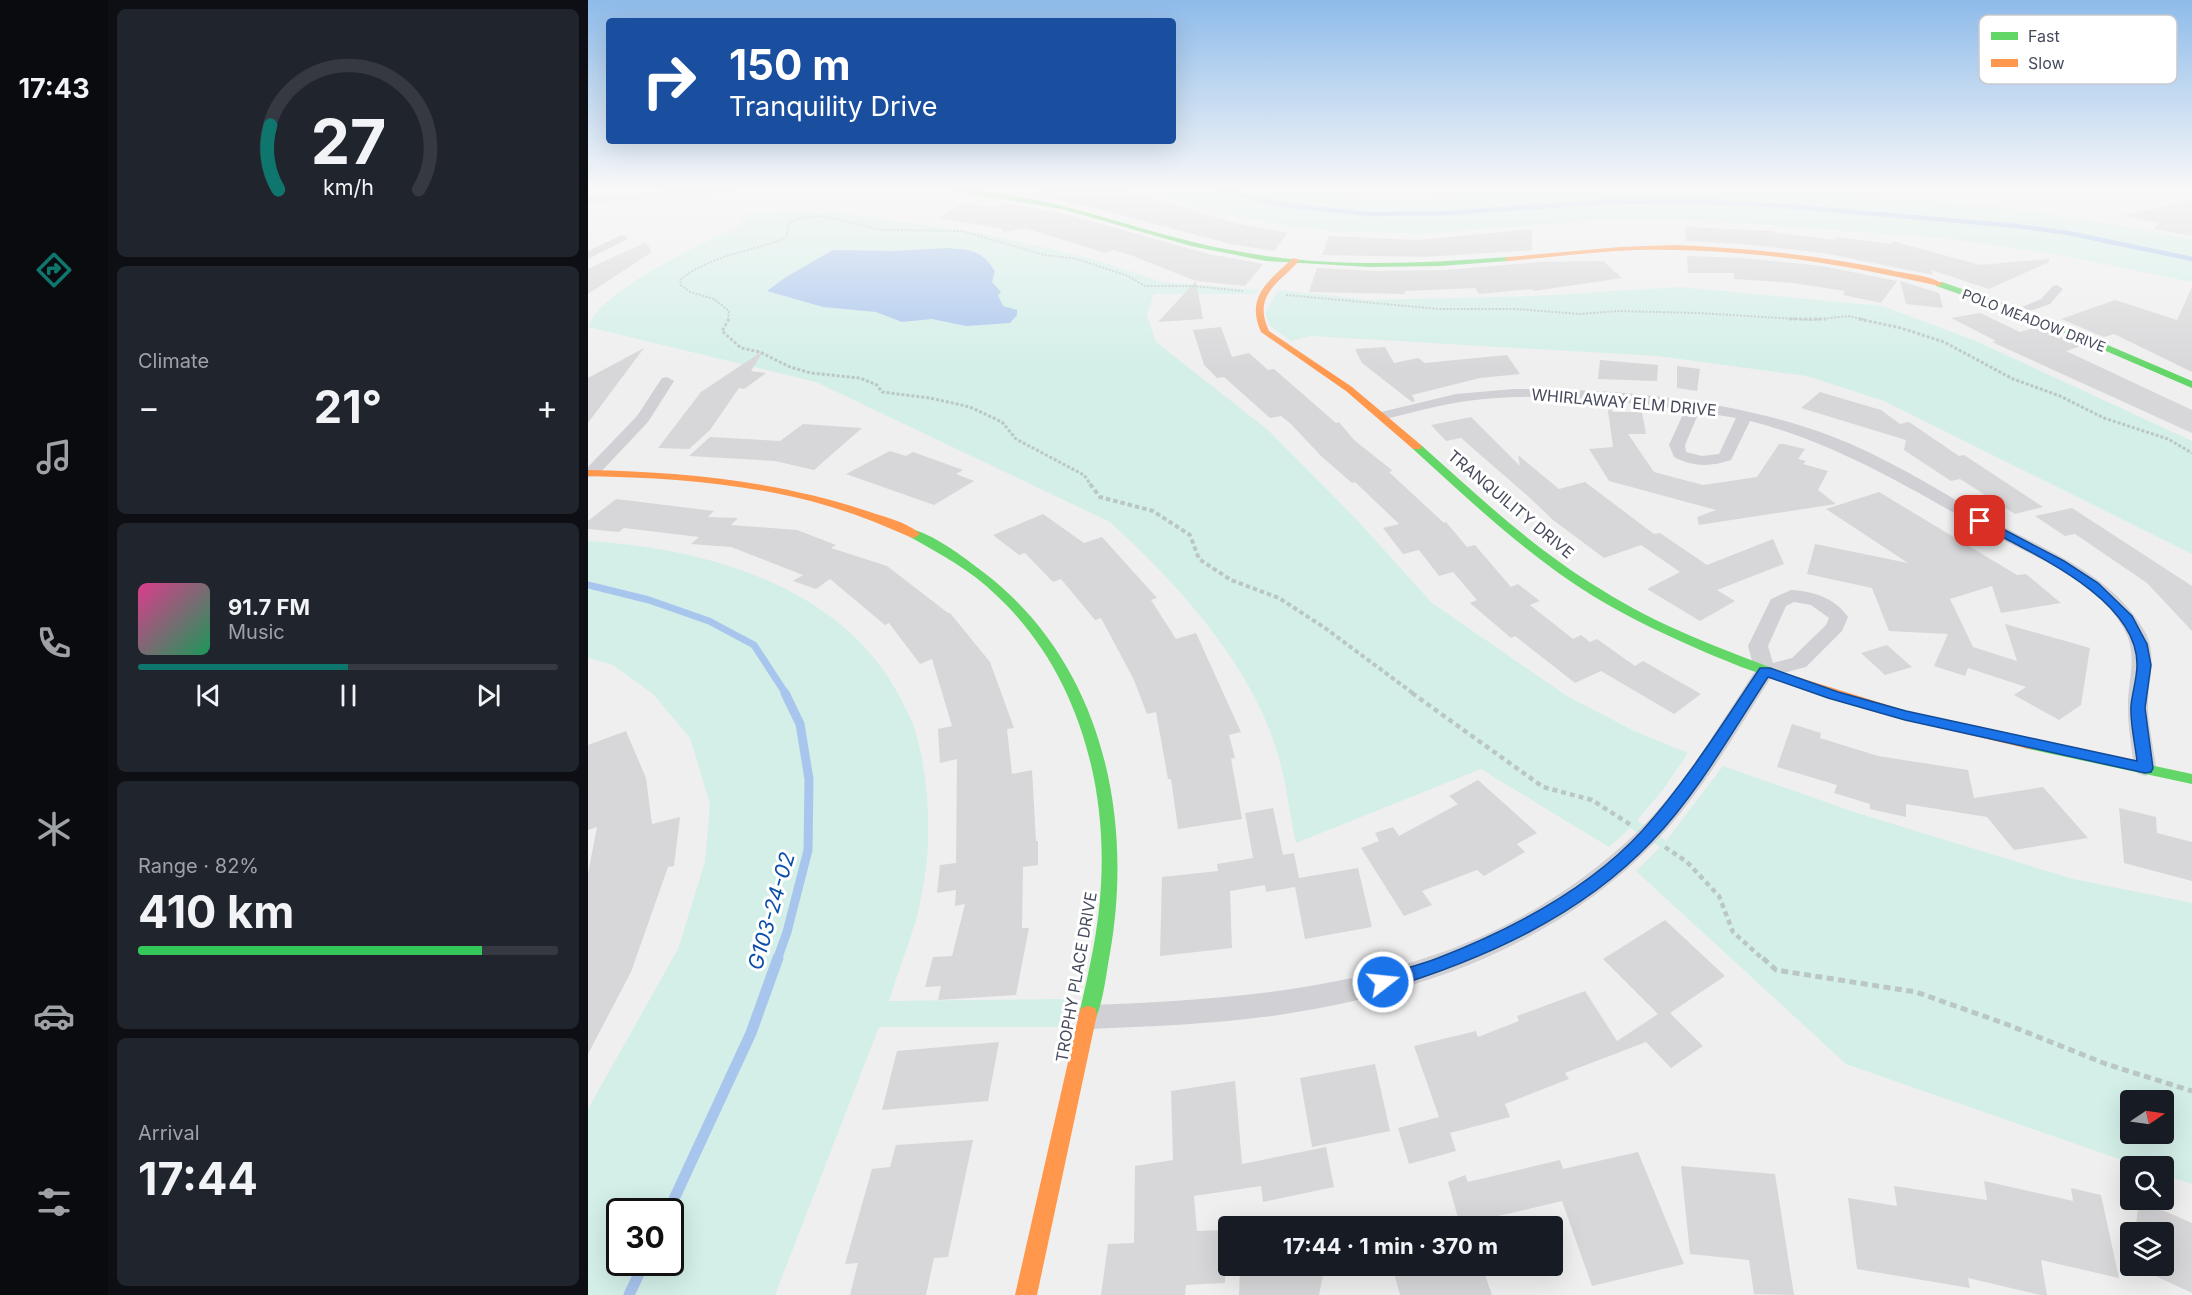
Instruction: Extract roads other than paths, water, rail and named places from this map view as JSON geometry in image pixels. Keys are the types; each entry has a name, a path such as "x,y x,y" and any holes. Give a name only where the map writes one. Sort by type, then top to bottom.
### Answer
{"street":[{"name":"POLO MEADOW DRIVE","path":"1218,249 1276,259 1361,264 1469,262 1602,249"},
{"name":"POLO MEADOW DRIVE","path":"1671,249 1744,252 1812,258 1883,270 1943,285 2018,311 2192,385"},
{"name":"TRANQUILITY DRIVE","path":"1296,260 1264,293 1256,307 1255,315 1265,333 1332,376 1382,416 1528,544 1608,599 1674,634 1765,671 1833,695 1905,716 2192,779"},
{"path":"2018,311 2052,299 2057,289"},
{"path":"590,473 631,435 647,416 667,381"},
{"name":"WHIRLAWAY ELM DRIVE","path":"1382,416 1463,397 1505,393 1588,395 1694,406 1745,415 1800,430 1862,456 2060,563 2111,601 2125,616 2141,644 2144,665 2138,708 2145,768"},
{"path":"1694,406 1677,445 1679,454 1690,460 1703,462 1725,457 1745,415"},
{"name":"TROPHY PLACE DRIVE","path":"590,473 700,477 789,491 836,502 904,527 940,545 985,575 1010,596 1038,626 1056,654 1083,707 1099,753 1107,797 1109,892 1102,946 1088,1017 1026,1295"},
{"path":"1088,1017 1227,1010 1268,1005 1383,982 1440,965 1491,943 1575,897 1614,868 1647,836 1693,779 1765,671"}],"water":[{"path":"965,249 980,255 995,271 992,282 1001,292 998,295 1003,306 1017,310 1017,315 1010,323 966,326 932,319 902,322 876,312 823,307 767,291 786,277 833,250"}],"waterway":[{"path":"2146,249 2192,259"},
{"name":"G103-24-02","path":"588,585 649,600 709,621 754,645 786,694"},
{"name":"G103-24-02","path":"777,960 787,932 808,850 809,779 800,724 785,693"},
{"name":"G103-24-02","path":"674,1198 751,1033 778,958"},
{"name":"G103-24-02","path":"629,1295 638,1276"}]}
